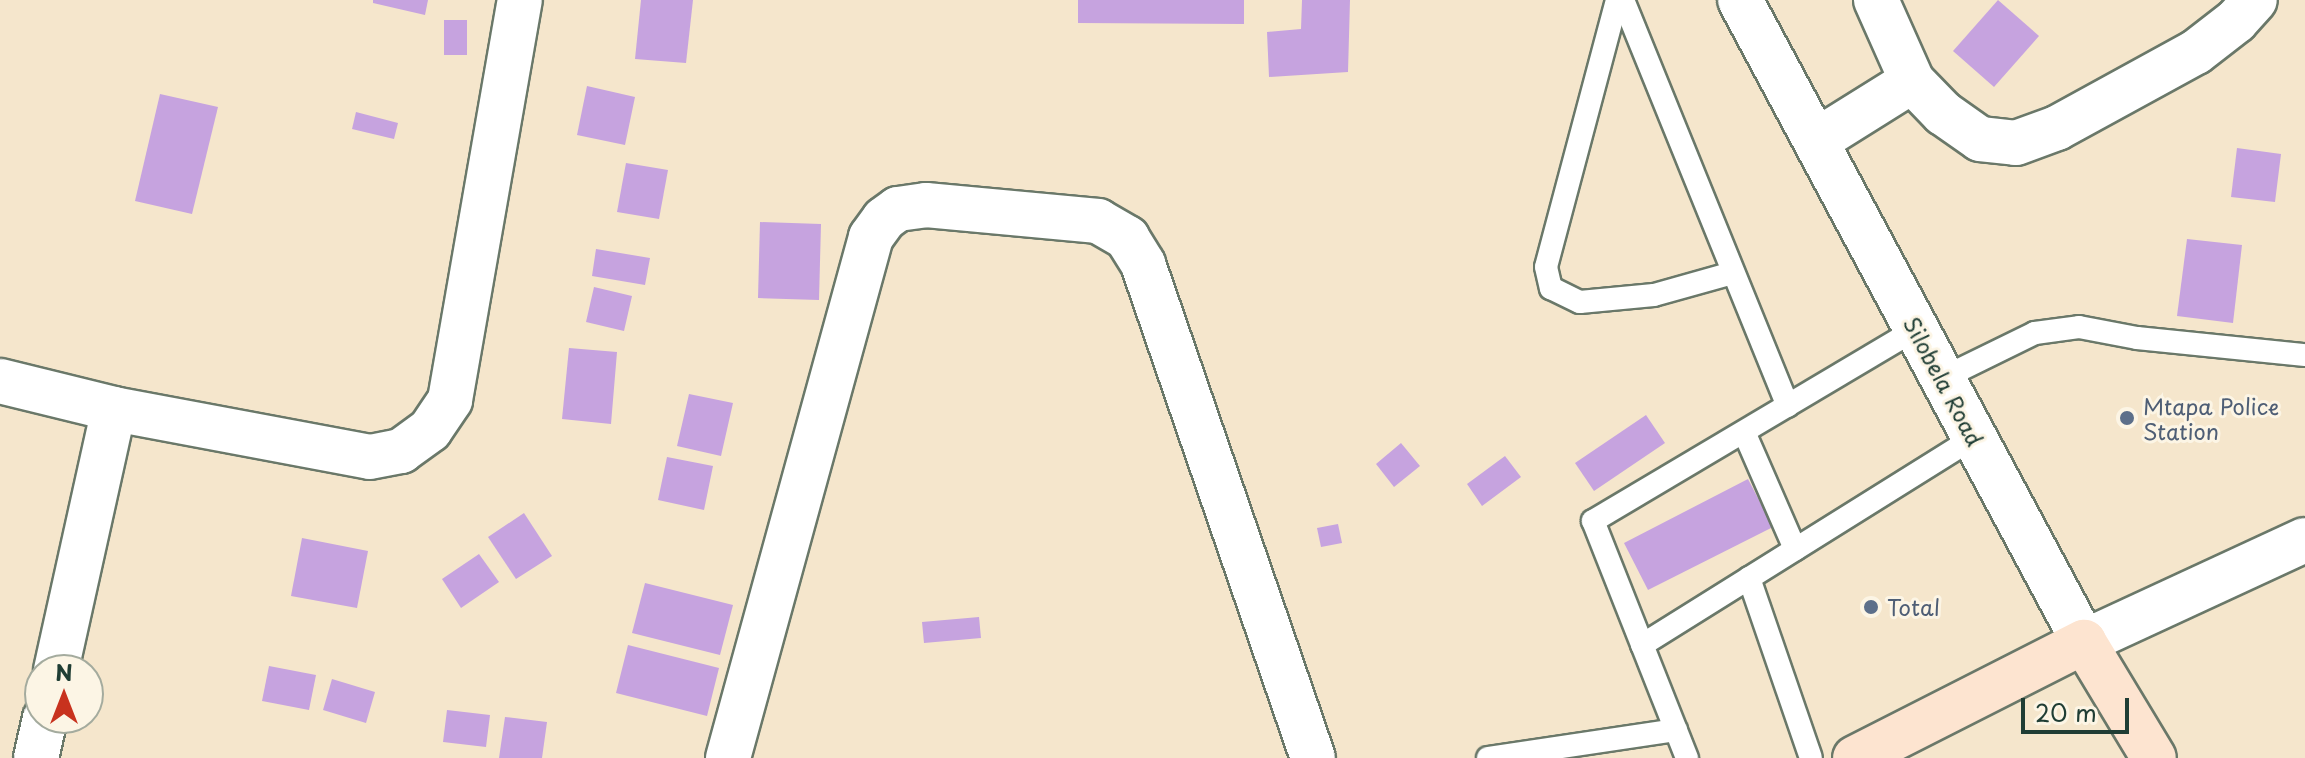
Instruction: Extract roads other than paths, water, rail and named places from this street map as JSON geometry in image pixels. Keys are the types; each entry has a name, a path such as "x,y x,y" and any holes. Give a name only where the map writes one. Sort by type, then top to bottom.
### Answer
{"main road":[{"path":"1855,758 2084,642"},
{"name":"Silobela Road","path":"2084,642 2154,758"}],"street":[{"path":"0,381 114,409 370,457 401,451 430,430 450,400 520,0"},
{"name":"Silobela Road","path":"1740,0 2084,642"},
{"path":"1876,0 1912,81 1943,113 1980,139 2016,143 2057,128 2196,52 2255,0"},
{"path":"1816,141 1912,81"},
{"path":"728,758 871,237 884,219 898,209 926,205 1098,221 1127,238 1143,264 1313,758"},
{"path":"60,654 114,409"},
{"path":"2084,642 2305,540"},
{"path":"36,758 41,734"}],"lane":[{"path":"1620,0 1546,267 1551,288 1580,302 1654,295 1733,273"},
{"path":"1620,0 1788,406"},
{"path":"1943,378 2035,333 2079,327 2137,338 2305,355"},
{"path":"1687,758 1593,521 1917,329"},
{"path":"1744,432 1795,549"},
{"path":"1642,645 1975,437"},
{"path":"1749,578 1811,758"},
{"path":"1488,758 1676,730"}],"place":[{"name":"Mtapa Police Station","path":"2127,418"},
{"name":"Total","path":"1871,607"}]}
